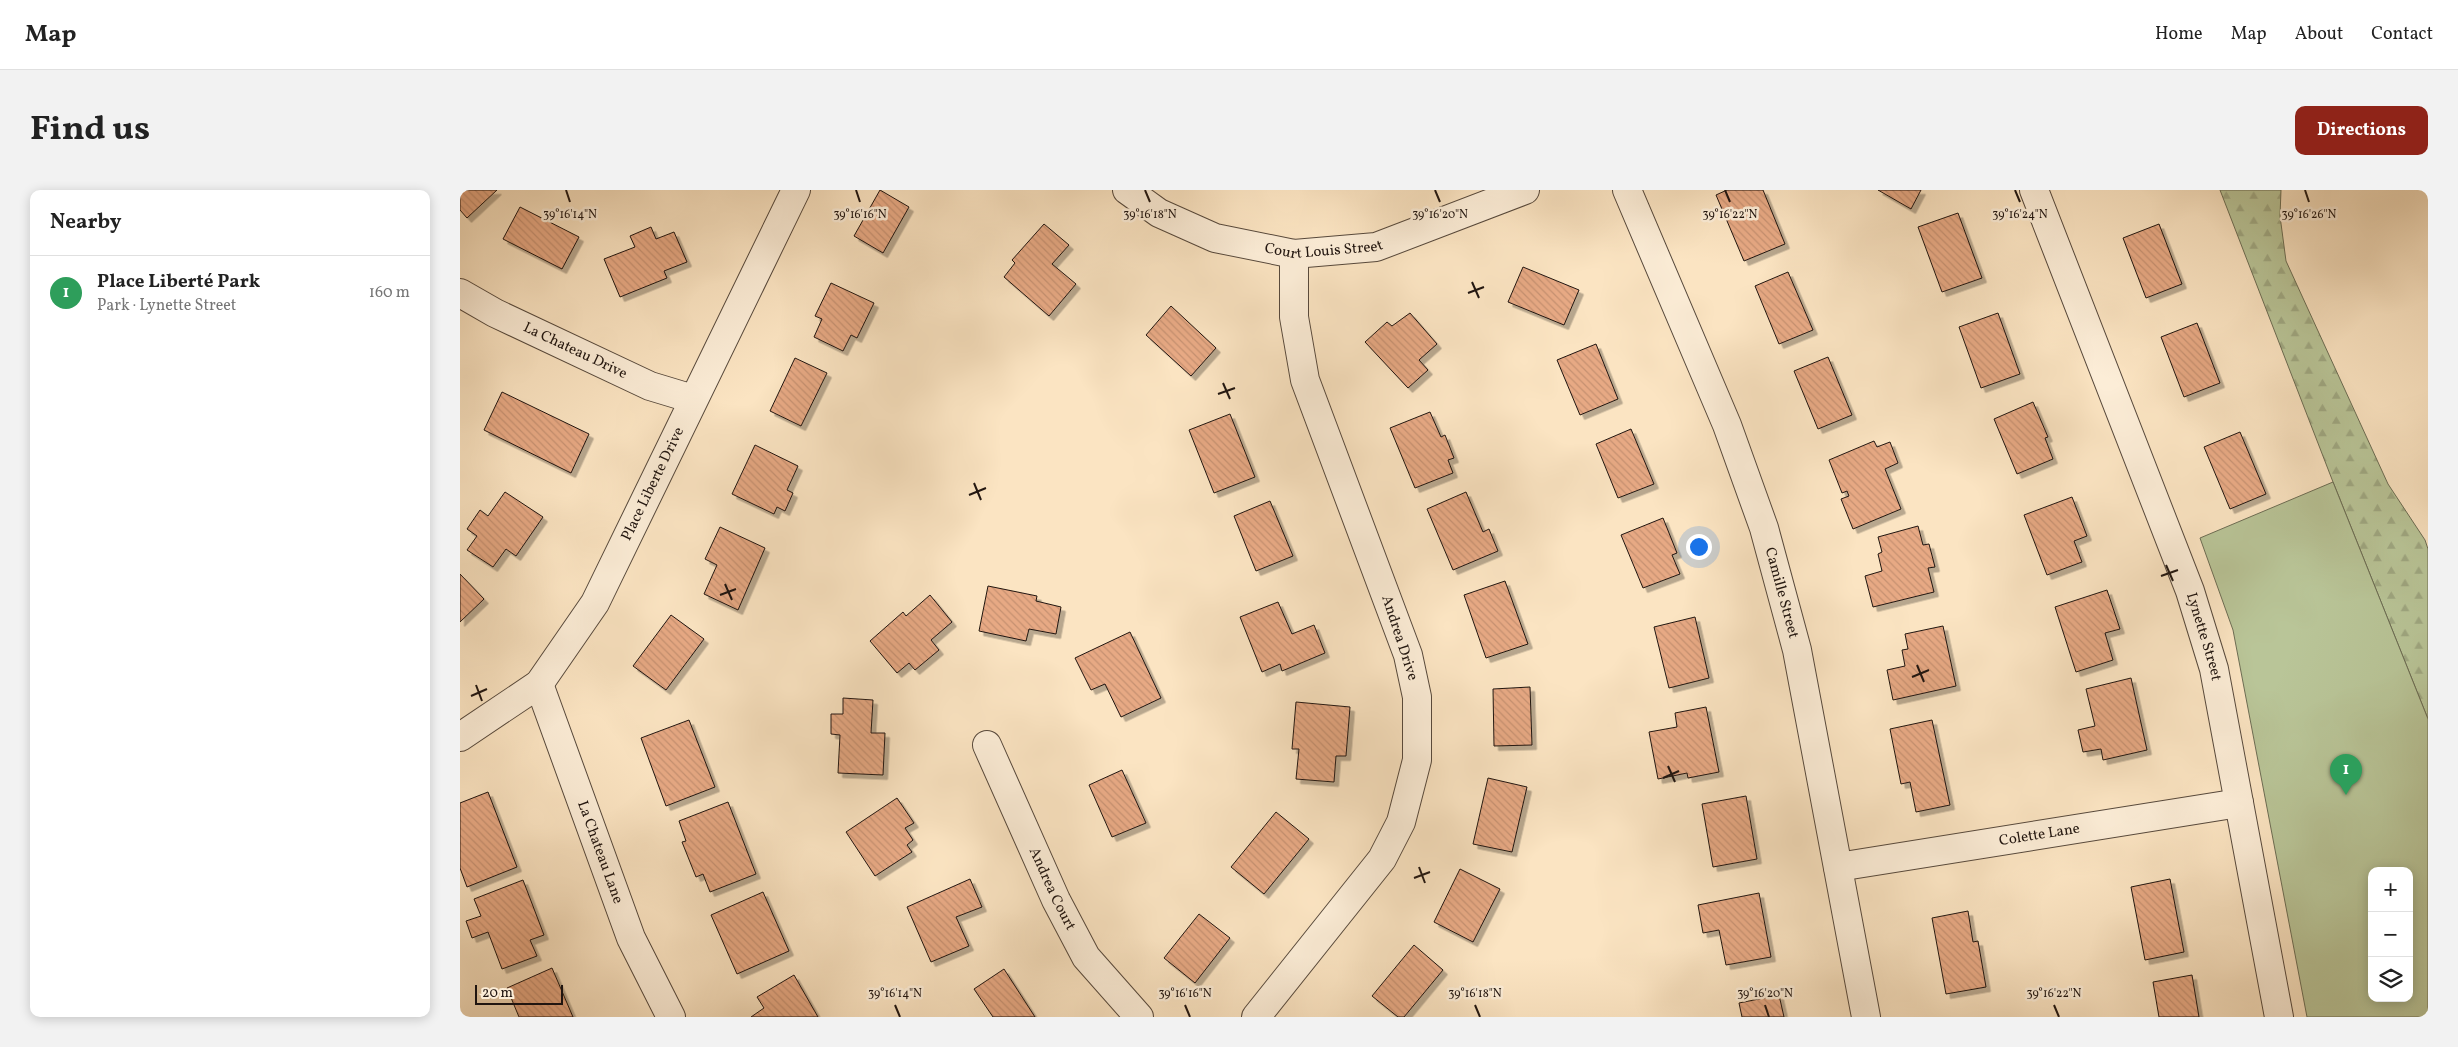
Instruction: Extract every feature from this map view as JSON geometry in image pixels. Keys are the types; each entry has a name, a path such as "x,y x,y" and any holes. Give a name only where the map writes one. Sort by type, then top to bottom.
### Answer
{"street":[{"name":"Place Liberte Drive","path":"460,737 539,684 595,603 693,398 796,190"},
{"name":"Court Louis Street","path":"1127,190 1159,212 1215,238 1294,254 1376,247 1525,190"},
{"name":"Camille Street","path":"1627,190 1726,424 1764,528 1797,650 1866,1017"},
{"name":"Lynette Street","path":"2034,190 2190,591 2214,669 2279,1017"},
{"name":"Andrea Drive","path":"1256,1017 1382,860 1401,822 1417,760 1417,697 1408,655 1305,380 1294,317 1294,254"},
{"name":"La Chateau Drive","path":"460,293 495,313 650,386 693,398"},
{"name":"La Chateau Lane","path":"539,684 631,938 671,1017"},
{"name":"Andrea Court","path":"987,745 1056,900 1086,957 1140,1017"},
{"name":"Colette Lane","path":"1838,867 2239,803"}],"green space":[{"path":"2220,190 2281,190 2280,216 2286,261 2388,484 2425,540 2428,549 2428,719 2333,482"},
{"path":"2333,482 2428,719 2428,1017 2307,1017 2233,630 2200,538"}],"building":[{"path":"460,190 497,190 467,218 460,210"},
{"path":"880,190 909,207 883,253 854,236"},
{"path":"1727,190 1763,190 1785,244 1744,261 1716,195"},
{"path":"1878,190 1921,190 1911,209"},
{"path":"520,207 579,237 562,269 503,239"},
{"path":"1958,213 1982,278 1942,292 1918,227"},
{"path":"1044,224 1069,245 1052,264 1076,284 1049,316 1004,277 1015,263 1012,260"},
{"path":"2159,224 2182,284 2146,298 2123,238"},
{"path":"651,227 656,239 674,232 687,262 664,271 667,278 620,297 604,259 635,247 630,236"},
{"path":"1523,267 1579,290 1564,325 1508,302"},
{"path":"1788,272 1813,330 1779,344 1755,286"},
{"path":"831,283 874,303 857,338 851,335 843,351 814,337 822,319 815,316"},
{"path":"1171,306 1216,348 1191,376 1146,335"},
{"path":"1410,313 1437,344 1419,360 1428,370 1408,388 1365,342 1387,322 1392,326"},
{"path":"1998,313 2020,374 1981,388 1959,327"},
{"path":"2197,323 2220,383 2184,397 2161,337"},
{"path":"1596,344 1618,399 1580,415 1557,360"},
{"path":"1828,357 1852,415 1818,429 1794,371"},
{"path":"795,358 827,373 801,426 770,411"},
{"path":"502,392 589,434 571,473 484,430"},
{"path":"2033,402 2048,437 2045,438 2053,459 2017,474 1994,419"},
{"path":"1430,412 1441,437 1445,435 1454,458 1448,460 1453,473 1415,488 1390,428"},
{"path":"1230,414 1255,477 1214,493 1189,430"},
{"path":"1631,429 1654,484 1618,498 1596,444"},
{"path":"2240,432 2266,494 2230,509 2204,447"},
{"path":"1874,441 1877,447 1890,442 1898,463 1885,469 1901,509 1853,529 1841,499 1849,496 1847,491 1842,493 1829,460"},
{"path":"755,445 798,466 787,490 793,493 785,511 777,507 774,514 732,494"},
{"path":"505,492 543,517 516,556 506,549 493,567 467,550 477,536 467,529 480,510 488,516"},
{"path":"1466,492 1483,532 1489,529 1498,551 1453,570 1427,509"},
{"path":"2072,497 2087,536 2074,541 2082,562 2047,575 2024,515"},
{"path":"1270,501 1293,556 1256,571 1234,516"},
{"path":"1663,518 1677,553 1672,555 1680,574 1643,588 1621,535"},
{"path":"1918,526 1923,545 1929,544 1935,567 1928,568 1934,592 1873,607 1865,576 1882,571 1878,554 1882,552 1878,537"},
{"path":"720,527 765,548 738,610 704,594 717,565 705,559"},
{"path":"460,574 484,599 460,622"},
{"path":"1505,581 1528,644 1486,658 1464,595"},
{"path":"988,586 1037,596 1036,601 1061,607 1056,634 1029,629 1026,641 979,631"},
{"path":"2107,590 2120,629 2105,633 2113,660 2076,672 2055,607"},
{"path":"930,595 952,622 931,640 939,650 915,670 909,663 897,673 870,641 903,612 906,616"},
{"path":"1278,602 1292,634 1314,625 1325,653 1282,671 1280,664 1262,672 1240,617"},
{"path":"671,615 704,639 666,690 633,666"},
{"path":"1695,617 1709,678 1669,688 1654,627"},
{"path":"1943,626 1956,686 1893,700 1887,670 1905,666 1902,650 1908,649 1905,634"},
{"path":"1130,632 1161,698 1121,717 1105,684 1091,690 1075,658"},
{"path":"2131,678 2147,750 2103,760 2101,749 2083,752 2078,730 2095,726 2086,689"},
{"path":"1530,687 1532,745 1494,746 1493,689"},
{"path":"843,698 873,700 871,733 885,733 883,775 838,773 840,735 831,734 831,714 843,714"},
{"path":"1296,702 1350,707 1346,756 1336,756 1334,782 1296,779 1299,749 1292,749"},
{"path":"1706,707 1719,772 1688,778 1687,773 1658,779 1649,732 1677,727 1675,713"},
{"path":"689,720 715,787 666,806 641,738"},
{"path":"1932,720 1950,805 1916,812 1910,782 1901,784 1890,729"},
{"path":"1122,770 1146,823 1112,837 1089,785"},
{"path":"1488,778 1527,787 1512,852 1473,844"},
{"path":"488,792 517,867 467,887 460,868 460,803"},
{"path":"1746,796 1757,859 1713,867 1702,804"},
{"path":"897,798 914,823 905,828 913,840 907,845 912,852 875,876 846,832"},
{"path":"728,802 756,874 710,892 703,874 696,877 682,842 686,841 679,821"},
{"path":"1276,812 1309,839 1264,894 1231,867"},
{"path":"1460,869 1500,889 1473,942 1434,922"},
{"path":"970,879 982,907 956,917 969,946 931,962 907,907"},
{"path":"2170,879 2184,952 2145,960 2131,887"},
{"path":"523,880 544,935 530,940 537,956 502,969 488,932 472,938 466,921 481,916 474,899"},
{"path":"763,892 789,951 737,974 711,915"},
{"path":"1759,893 1771,957 1726,965 1719,930 1703,933 1698,905"},
{"path":"1968,911 1973,942 1978,941 1986,987 1946,994 1932,918"},
{"path":"1199,914 1230,938 1195,983 1164,958"},
{"path":"1414,945 1443,970 1404,1017 1398,1017 1372,996"},
{"path":"552,968 573,1017 519,1017 507,988"},
{"path":"1004,969 1035,1017 993,1017 974,989"},
{"path":"794,975 818,1017 751,1017 764,1008 757,997"},
{"path":"2192,975 2199,1017 2159,1017 2153,982"},
{"path":"1779,995 1784,1017 1742,1017 1739,1003"}],"place":[{"name":"Place Liberté Park","path":"2346,795"}]}
